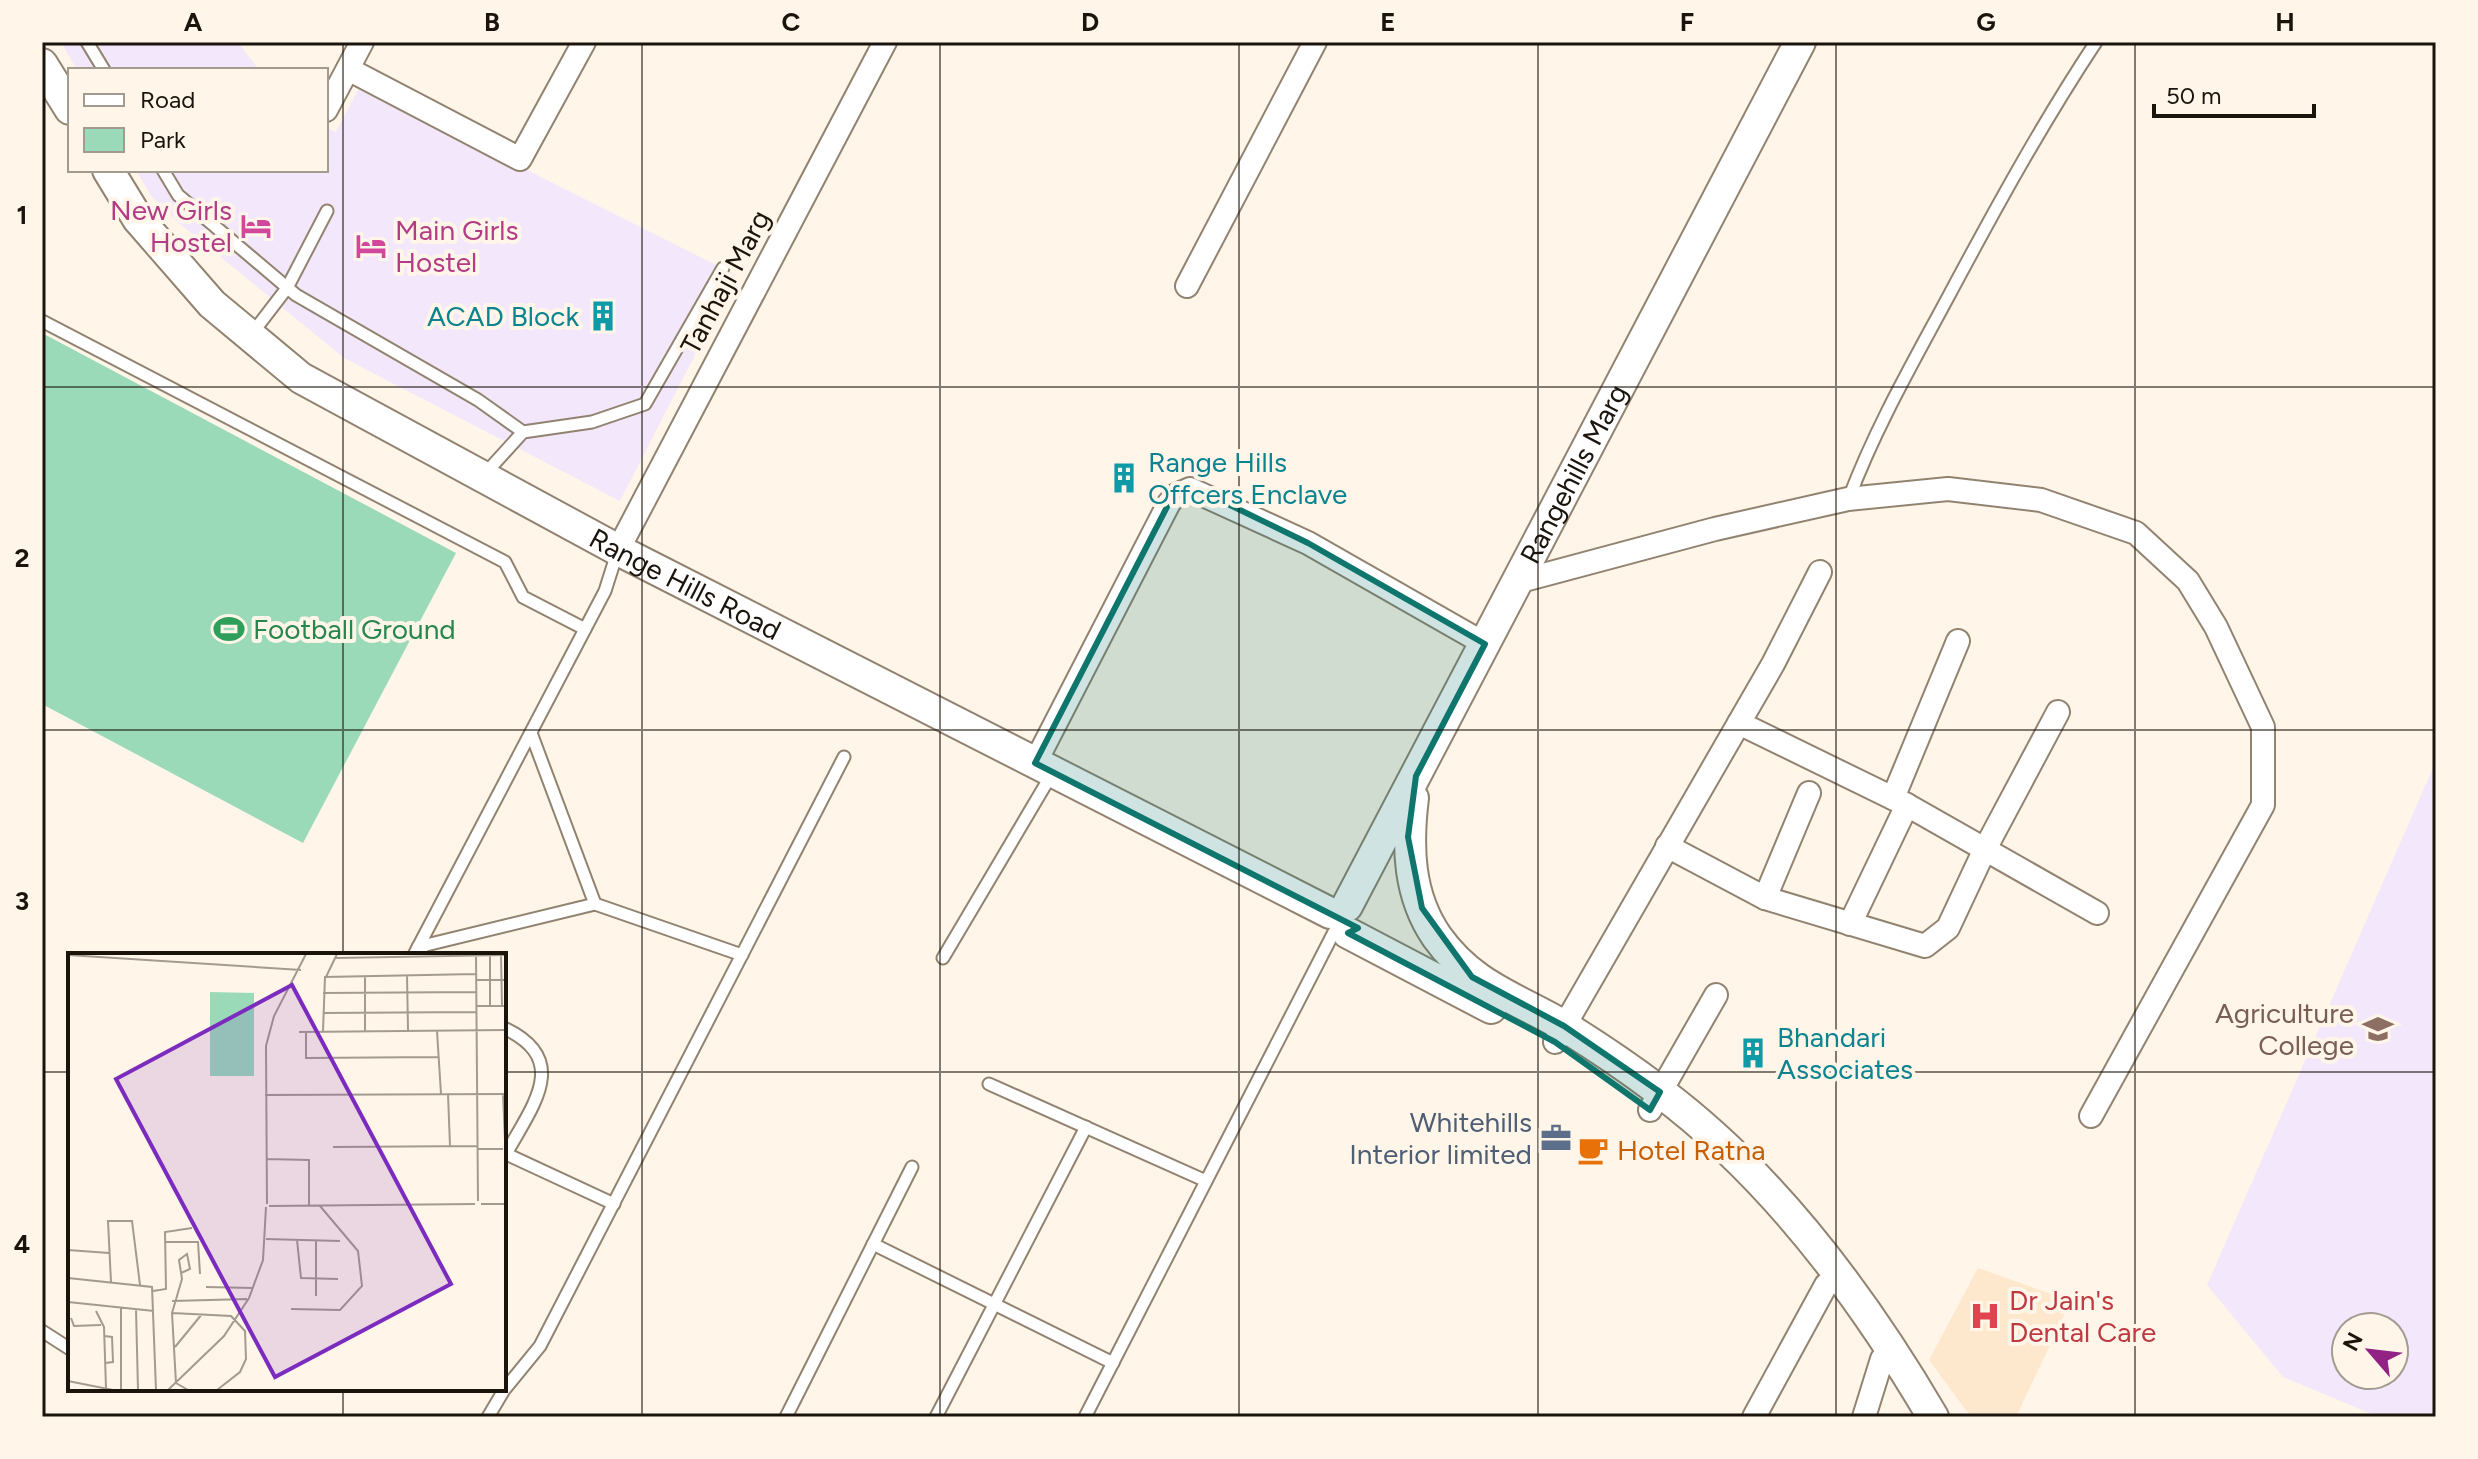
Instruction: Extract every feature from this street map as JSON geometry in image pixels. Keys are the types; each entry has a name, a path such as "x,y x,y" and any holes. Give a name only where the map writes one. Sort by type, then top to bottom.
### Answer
{"main road":[{"name":"Rangehills Marg","path":"1343,920 1800,42"},
{"path":"42,64 68,106"},
{"name":"Range Hills Road","path":"109,172 138,219 212,304 301,378 618,550 1343,920 1472,977 1559,1034"},
{"path":"1416,776 1408,837 1412,877 1437,936 1472,977"},
{"path":"1343,920 1505,1015 1559,1034 1752,1172 1795,1221 1896,1354 1933,1417"},
{"path":"1655,1101 1682,1133 1784,1231 1882,1359 1915,1417"}],"street":[{"path":"328,106 362,42"},
{"path":"348,69 520,159 584,42"},
{"name":"Tanhaji Marg","path":"618,550 885,42"},
{"path":"1187,286 1315,42"},
{"path":"1044,767 1169,503 1176,495 1190,489 1308,543 1485,644"},
{"path":"1517,582 1715,529 1848,499 1948,489 2041,500 2136,533 2188,581 2216,627 2263,727 2263,805 2091,1116"},
{"path":"1559,1034 1739,723 1820,572"},
{"path":"1850,924 1900,802 1958,641"},
{"path":"1667,846 1765,898 1925,946 1948,928 1985,849 2058,712"},
{"path":"1739,723 1900,802 2097,913"},
{"path":"1765,898 1809,793"},
{"path":"1655,1101 1716,995"},
{"path":"1754,1417 1826,1285"},
{"path":"1864,1417 1882,1359"}],"lane":[{"path":"87,42 103,68"},
{"path":"1848,499 1870,441 2051,110 2096,42"},
{"path":"164,172 178,195 287,288 478,400 523,432"},
{"path":"250,336 287,288 327,211"},
{"path":"482,476 523,432 592,422 645,404 723,268"},
{"path":"42,321 505,562 523,597 585,629"},
{"path":"419,952 605,591 618,550"},
{"path":"531,733 595,904"},
{"path":"506,1386 540,1346 844,757"},
{"path":"943,958 1044,767"},
{"path":"419,952 595,904 742,955"},
{"path":"1085,1417 1343,920"},
{"path":"506,1029 527,1038 543,1067 540,1089 506,1152"},
{"path":"989,1084 1206,1181"},
{"path":"936,1417 1086,1127"},
{"path":"506,1154 614,1204"},
{"path":"786,1417 912,1167"},
{"path":"873,1244 1113,1363"},
{"path":"42,1331 68,1348"},
{"path":"488,1417 502,1391"}],"highlighted area":[{"path":"1199,490 1308,543 1485,644 1416,776 1408,837 1422,908 1472,977 1564,1026 1660,1092 1650,1110 1555,1042 1348,933 1358,928 1035,763 1169,503 1183,491"}],"shaded area":[{"path":"61,42 238,42 258,68 76,68"},
{"path":"360,86 736,275 620,501 344,358 179,223 151,196 137,172 328,172 328,129 336,132"},
{"name":"Agriculture College","path":"2436,761 2436,1417 2379,1417 2283,1377 2207,1285"},
{"path":"1978,1268 2071,1301 2016,1417 1971,1417 1929,1360"}],"green space":[{"name":"Football Ground","path":"42,333 456,553 303,843 42,704"}],"place":[{"name":"New Girls Hostel","path":"256,226"},
{"name":"Main Girls Hostel","path":"371,246"},
{"name":"ACAD Block","path":"603,316"},
{"name":"Range Hills Offcers Enclave","path":"1124,478"},
{"name":"Football Ground","path":"229,629"},
{"name":"Agriculture College","path":"2378,1029"},
{"name":"Bhandari Associates","path":"1753,1053"},
{"name":"Whitehills Interior limited","path":"1556,1138"},
{"name":"Hotel Ratna","path":"1593,1150"},
{"name":"Dr Jain's Dental Care","path":"1985,1316"}]}
